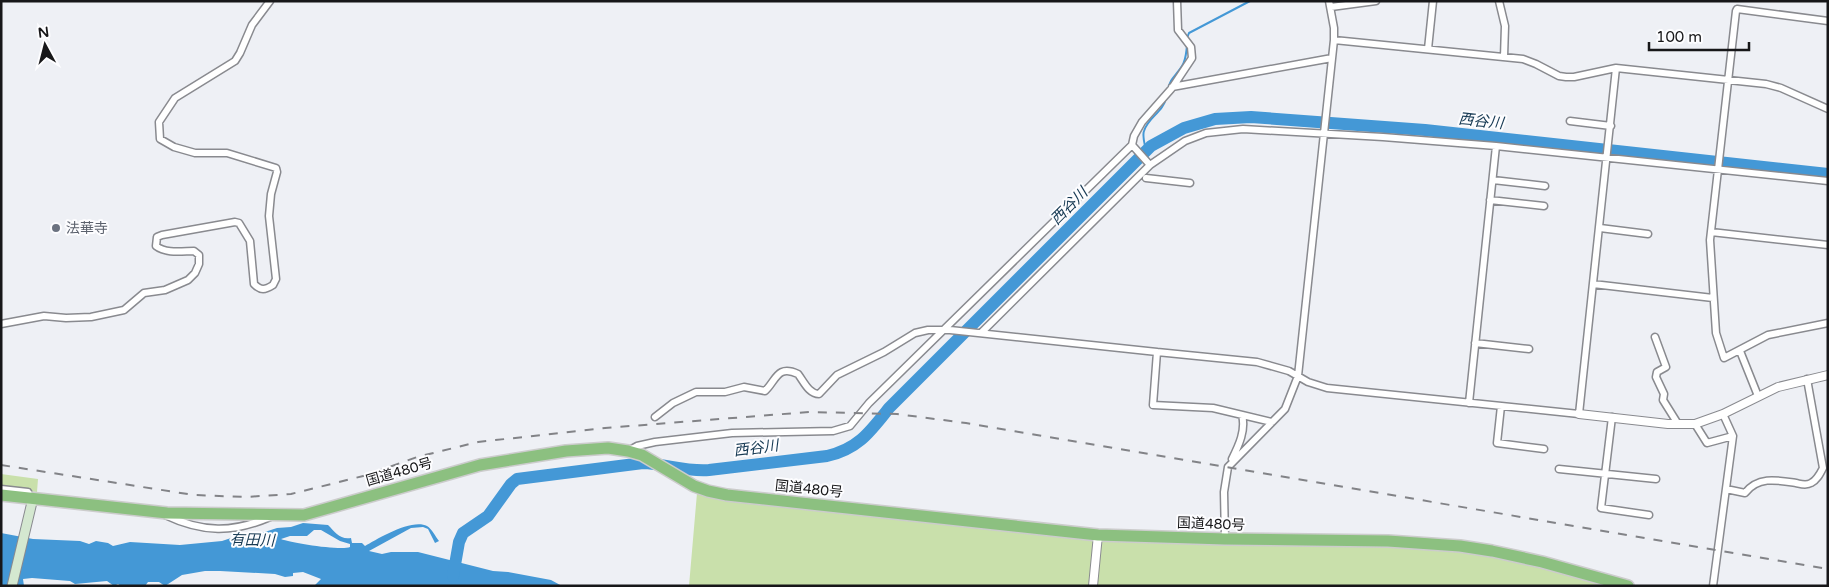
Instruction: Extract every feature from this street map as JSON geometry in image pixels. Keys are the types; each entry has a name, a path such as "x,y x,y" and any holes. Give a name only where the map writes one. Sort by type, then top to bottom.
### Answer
{"highway":[{"name":"国道480号","path":"1,495 31,500 159,512 272,516 304,515 464,469 513,459 608,448 628,451 647,458 686,482 703,489 727,495 1098,539 1388,541 1460,546 1542,562 1628,586"}],"main road":[{"path":"12,586 31,500"}],"street":[{"path":"1,324 44,316 66,318 91,317 124,310 144,293 165,290 188,280 195,274 199,264 199,255 194,251 174,251 159,248 156,246 157,237 235,222 239,223 250,241 254,284 263,290 273,285 276,279 269,216 271,194 277,172 276,168 227,153 195,153 174,147 160,139 158,130 159,122 174,98 235,61 252,25 270,1"},
{"path":"628,451 637,446 655,442 729,434 833,431 850,426 869,404 947,330 1132,145 1134,136 1142,122 1172,88 1188,65 1192,55 1190,45 1178,30 1177,1"},
{"path":"1228,467 1285,409 1298,376 1334,40 1330,4 1376,1"},
{"path":"1428,49 1433,1"},
{"path":"1499,1 1505,26 1504,57"},
{"path":"1828,21 1737,10 1710,240 1716,332 1724,358 1768,335 1828,323"},
{"path":"1334,40 1523,59 1559,76 1566,77 1616,68 1766,84 1781,88 1828,109"},
{"path":"1172,88 1332,58"},
{"path":"1579,414 1616,68"},
{"path":"1570,121 1611,126"},
{"path":"979,333 1150,165 1185,141 1206,133 1243,129 1496,146 1828,181"},
{"path":"1132,145 1150,165"},
{"path":"1469,403 1496,146"},
{"path":"1146,178 1190,183"},
{"path":"1492,180 1546,186"},
{"path":"1490,200 1544,206"},
{"path":"1600,228 1648,234"},
{"path":"1711,232 1828,245"},
{"path":"1594,284 1713,298"},
{"path":"656,417 673,403 696,392 725,392 744,387 765,391 775,376 785,371 798,374 809,390 819,394 837,375 884,352 915,332 928,330 979,333 1257,362 1281,368 1308,382 1327,388 1678,424 1695,424 1723,414 1784,385 1828,375"},
{"path":"1655,336 1666,367 1657,372 1656,377 1664,394 1663,400 1678,424"},
{"path":"1475,344 1529,349"},
{"path":"1740,351 1758,396"},
{"path":"1157,352 1153,405 1213,408 1272,422"},
{"path":"1726,489 1745,493 1750,486 1765,480 1774,479 1807,485 1814,483 1825,468 1807,379"},
{"path":"1501,406 1497,443 1544,448"},
{"path":"1225,540 1224,492 1228,467 1244,426 1242,414"},
{"path":"1713,586 1733,436 1723,414"},
{"path":"1612,418 1601,508 1649,515"},
{"path":"1695,424 1707,443 1733,436"},
{"path":"1559,469 1656,479"},
{"path":"1,489 28,492 31,500"},
{"path":"1093,586 1098,539"}],"green space":[{"path":"1,474 38,479 37,492 1,488"},
{"path":"697,493 716,498 947,522 1393,545 1493,555 1615,586 689,586"}],"water":[{"name":"有田川","path":"303,523 328,525 341,537 351,538 352,543 362,543 365,546 395,530 421,524 429,527 439,541 435,543 428,529 423,527 411,528 369,551 382,554 418,552 493,571 551,580 562,586 314,586 321,579 303,572 293,573 293,576 285,577 275,574 205,571 182,575 165,586 159,582 148,582 145,586 121,586 118,584 114,586 107,581 75,584 70,581 32,578 23,579 24,586 1,586 1,533 33,539 80,541 89,544 96,541 113,546 130,542 180,545 222,541 231,538 246,538 277,528 291,527","holes":["314,530 321,530 340,541 350,544 350,547 327,547 281,539 290,536 307,536"]}],"waterway":[{"path":"1187,38 1189,33 1250,1"},
{"path":"1168,90 1172,80 1183,64 1187,46"},
{"path":"1146,151 1143,133 1146,126 1162,107 1166,97"},
{"name":"西谷川","path":"453,576 459,542 463,533 488,516 511,484 517,479 643,463 692,470 709,470 827,456 847,449 869,432 889,408 1151,146 1184,128 1215,119 1251,117 1425,130 1828,174"}],"railway":[{"path":"1,465 194,495 246,497 291,494 367,475 417,457 478,442 605,428 809,412 897,414 966,423 1828,569"}],"place":[{"name":"法華寺","path":"56,228"}]}
